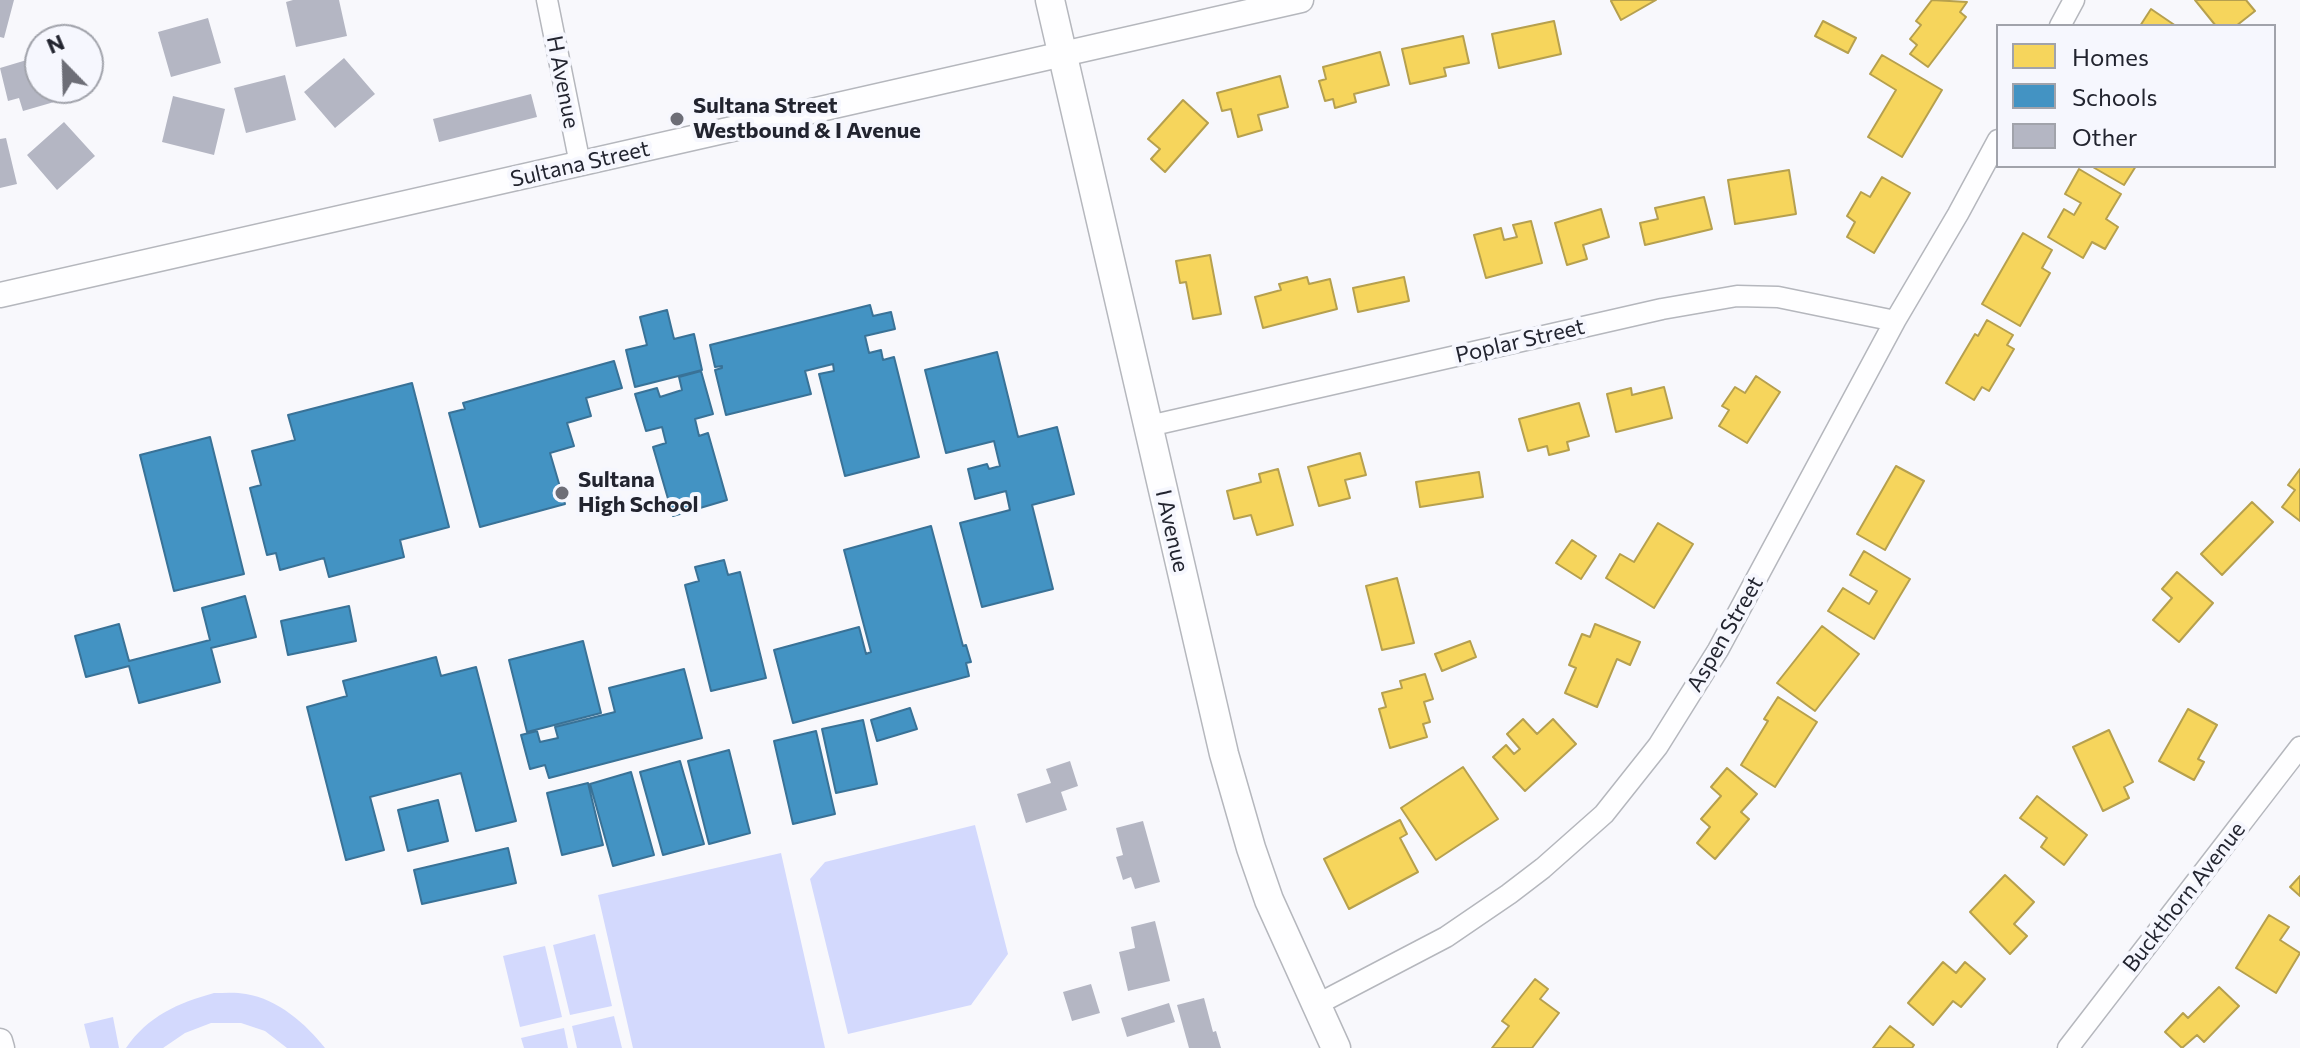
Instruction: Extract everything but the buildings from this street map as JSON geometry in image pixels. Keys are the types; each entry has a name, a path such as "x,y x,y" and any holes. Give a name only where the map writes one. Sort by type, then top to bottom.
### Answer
{"main road":[{"name":"I Avenue","path":"1050,0 1212,711 1269,900 1336,1048"}],"street":[{"name":"H Avenue","path":"547,0 580,164"},
{"name":"Sultana Street","path":"0,295 1301,0"},
{"path":"2061,24 2074,0"},
{"name":"Aspen Street","path":"1316,1005 1446,937 1543,868 1604,814 1658,746 1718,650 1895,321 1996,144"},
{"name":"Poplar Street","path":"1149,426 1662,309 1737,296 1778,297 1895,321"},
{"name":"Buckthorn Avenue","path":"2068,1048 2300,747"},
{"path":"0,1041 2,1048"}],"shaded area":[{"path":"975,825 1008,954 971,1005 848,1034 810,879 825,862"},
{"path":"781,853 825,1048 633,1048 598,895"},
{"path":"595,934 612,1006 570,1015 553,945"},
{"path":"545,946 562,1017 520,1027 503,956"},
{"path":"214,993 242,993 269,1001 300,1022 325,1048 287,1048 265,1031 241,1023 211,1023 185,1033 163,1048 126,1048 144,1027 165,1012"},
{"path":"614,1016 622,1048 577,1048 572,1026"},
{"path":"113,1017 119,1048 90,1048 84,1024"},
{"path":"564,1028 568,1048 524,1048 521,1038"}],"place":[{"name":"Sultana Street Westbound & I Avenue","path":"677,119"},
{"name":"Sultana High School","path":"562,493"}]}
